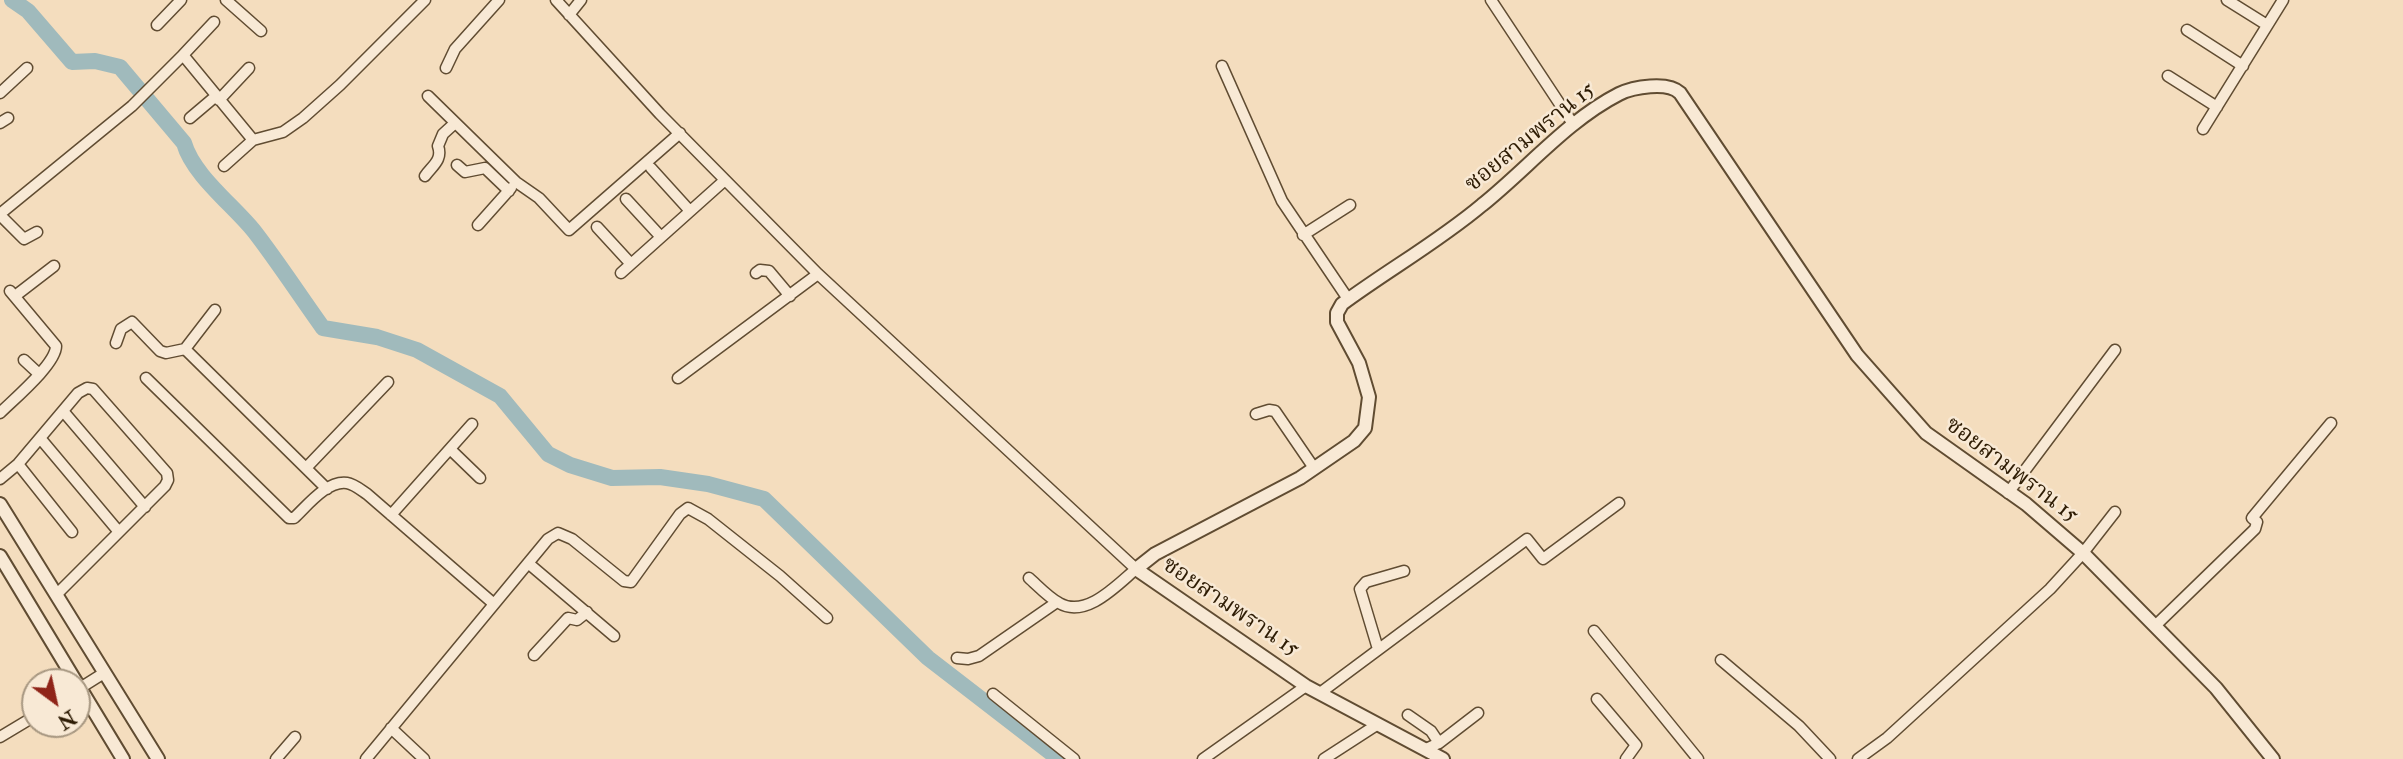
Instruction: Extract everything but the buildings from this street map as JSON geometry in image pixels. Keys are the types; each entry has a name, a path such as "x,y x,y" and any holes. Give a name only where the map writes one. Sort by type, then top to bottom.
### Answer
{"street":[{"path":"157,25 181,0"},
{"path":"226,0 261,31"},
{"path":"224,166 253,140 283,132 303,118 425,0"},
{"path":"446,68 454,49 499,0"},
{"path":"556,0 680,133 818,274 1136,569 1110,591 1086,605 1064,606 1057,603 1029,578"},
{"path":"569,15 580,0"},
{"path":"1490,0 1573,124"},
{"path":"2227,0 2267,25"},
{"path":"2203,128 2283,0"},
{"path":"37,232 24,239 0,214 132,106 214,22"},
{"path":"2187,30 2243,66"},
{"path":"183,55 253,140"},
{"path":"1222,66 1273,184 1303,234 1348,299"},
{"path":"0,93 27,68"},
{"path":"190,118 218,98 249,68"},
{"path":"2168,76 2217,107"},
{"name":"ซอยสามพราน 15","path":"1443,759 1306,686 1136,569 1155,554 1300,478 1354,441 1365,428 1369,397 1359,363 1337,322 1337,313 1342,304 1482,206 1573,124 1621,93 1665,87 1676,89 1857,355 1926,433 2036,512 2084,553 2216,688 2273,759"},
{"path":"428,96 512,187"},
{"path":"425,176 439,159 438,146 443,134 455,123"},
{"path":"457,165 465,172 485,168 512,187 539,198 570,230 680,133"},
{"path":"651,168 690,211"},
{"path":"621,273 725,180"},
{"path":"478,225 512,187"},
{"path":"626,199 661,237"},
{"path":"1303,234 1350,205"},
{"path":"597,227 631,264"},
{"path":"0,413 55,356 56,346 13,293 54,266"},
{"path":"756,272 769,271 790,296"},
{"path":"678,378 818,274"},
{"path":"116,343 121,329 132,322 160,351 166,353 185,349 215,310"},
{"path":"185,349 327,489"},
{"path":"2008,493 2115,350"},
{"path":"24,360 39,374"},
{"path":"146,378 289,518 295,518 327,489 340,483 349,483 367,494 494,604"},
{"path":"306,468 388,382"},
{"path":"0,479 18,464 78,393 87,388 93,389 167,473 167,483 56,595"},
{"path":"63,411 145,507"},
{"path":"1256,414 1275,411 1314,468"},
{"path":"2156,625 2255,529 2257,522 2252,518 2331,423"},
{"path":"391,515 472,424"},
{"path":"40,438 119,533"},
{"path":"450,449 480,478"},
{"path":"18,464 72,532"},
{"path":"1320,693 1527,539 1543,559 1619,503"},
{"path":"0,504 158,759"},
{"path":"366,759 554,534 562,533 624,581 631,582 680,514 688,508 708,519 780,576 827,618"},
{"path":"1858,759 1887,738 2042,597 2084,553 2115,512"},
{"path":"0,556 67,668"},
{"path":"528,563 614,636"},
{"path":"1378,649 1360,589 1366,582 1404,572"},
{"path":"957,658 979,656 1057,603"},
{"path":"534,655 568,618 577,620 587,612"},
{"path":"1594,631 1698,759"},
{"path":"1721,660 1799,726 1830,759"},
{"path":"91,680 104,673"},
{"path":"1203,759 1306,686"},
{"path":"993,694 1074,759"},
{"path":"1597,699 1636,745 1626,759"},
{"path":"91,707 123,759"},
{"path":"1426,749 1439,743 1478,713"},
{"path":"1408,715 1431,731 1439,743"},
{"path":"0,737 21,724"},
{"path":"1324,759 1378,724"},
{"path":"391,728 424,759"},
{"path":"276,759 295,737"}],"waterway":[{"path":"12,0 28,11 72,62 95,61 120,67 184,143 196,167 254,231 323,328 377,337 417,350 500,396 548,454 570,465 612,478 660,477 708,484 764,499 928,658 1059,759"}]}
